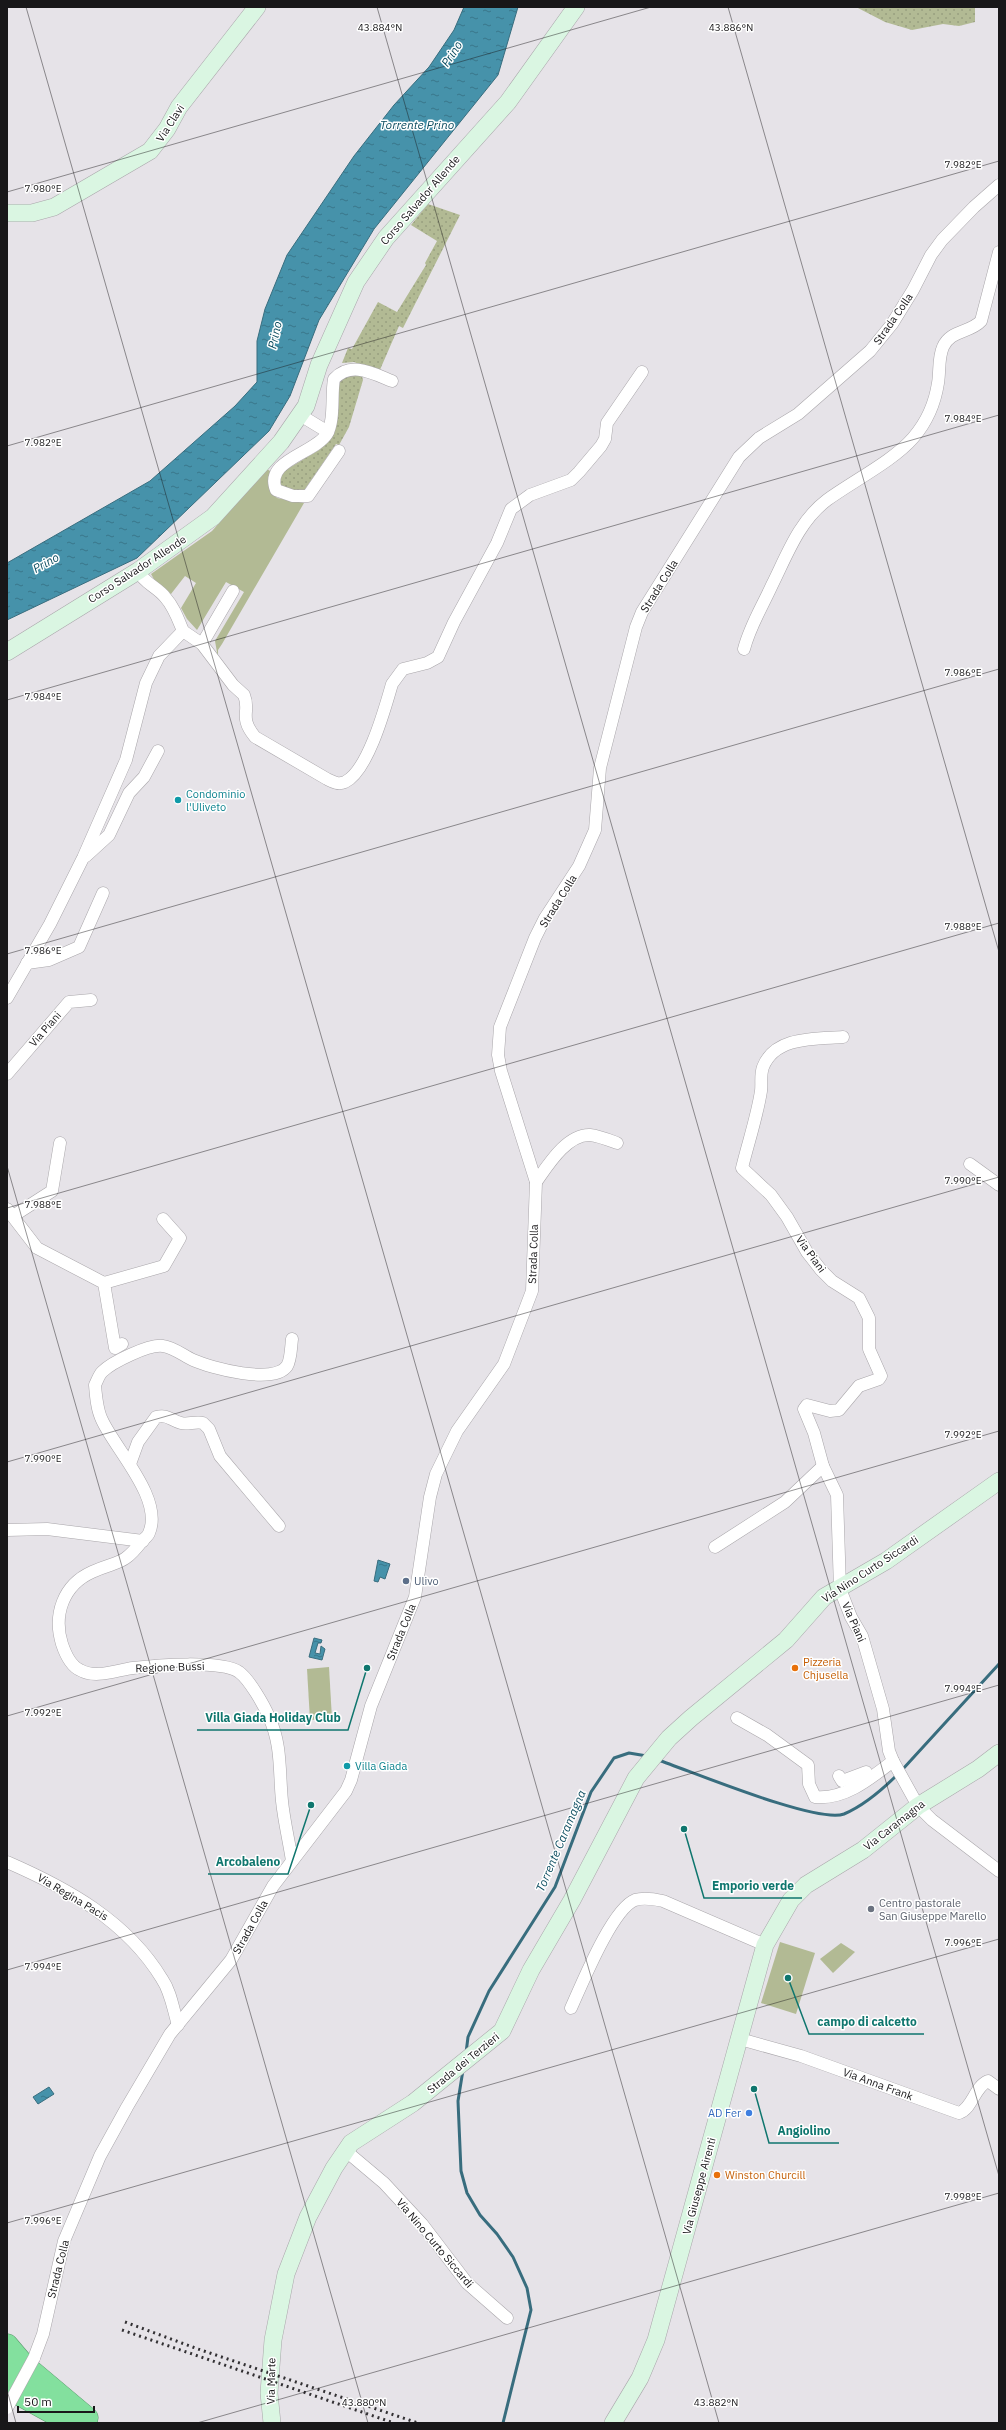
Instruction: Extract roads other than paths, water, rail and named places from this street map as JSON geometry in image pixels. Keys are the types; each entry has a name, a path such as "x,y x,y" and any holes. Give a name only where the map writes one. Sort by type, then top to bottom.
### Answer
{"highway":[{"path":"7,2345 24,2365 84,2421"},
{"path":"7,2373 84,2421"},
{"path":"7,2388 84,2421"}],"street":[{"name":"Via Clavi","path":"7,213 32,213 54,207 150,151 167,129 180,107 257,7"},
{"name":"Corso Salvador Allende","path":"7,652 138,571 213,518 282,442 306,406 319,365 356,282 386,238 508,102 576,7"},
{"name":"Strada Colla","path":"7,2408 34,2358 48,2315 62,2247 71,2222 103,2150 160,2049 178,2024 231,1960 263,1903 292,1861 346,1791 352,1780 371,1706 415,1596 430,1497 436,1474 457,1431 498,1375 529,1301 534,1278 533,1234 536,1182 501,1071 498,1055 500,1027 535,938 545,918 570,882 591,844 595,830 600,768 636,627 642,612 739,457 759,438 804,409 870,351 892,324 913,290 931,255 942,240 974,207 999,185"},
{"path":"744,649 752,623 773,584 777,571 812,513 901,449 913,438 926,419 934,400 942,347 952,335 976,326 981,321 999,252"},
{"path":"339,451 308,496 293,496 276,490 273,477 275,471 289,461 315,447 328,432 334,378 340,372 351,368 392,381"},
{"path":"138,571 141,578 165,596 177,614 182,630 202,644 232,685 244,696 244,716 249,729 255,736 337,784 346,781 369,752 397,674 403,669 427,663 438,657 454,622 497,543 511,509 530,495 571,480 579,472 601,446 605,439 607,423 642,372"},
{"path":"300,415 328,432"},
{"path":"202,644 233,591"},
{"path":"7,998 50,924 83,858 126,760 146,683 159,656 182,630"},
{"path":"83,858 109,835 129,794 144,777 158,751"},
{"path":"27,963 49,960 79,947 103,893"},
{"name":"Via Piani","path":"7,1074 69,1002 91,1000"},
{"name":"Via Piani","path":"843,1037 791,1042 780,1047 768,1057 763,1068 761,1091 742,1168 771,1196 787,1216 807,1252 821,1270 832,1281 860,1298 869,1318 869,1349 881,1376 879,1380 859,1386 839,1410 830,1411 807,1405 804,1409 814,1433 823,1466 837,1495 840,1589 864,1643 883,1709 892,1758 918,1806 932,1820 999,1871"},
{"path":"536,1182 558,1154 579,1136 590,1135 617,1143"},
{"path":"60,1143 52,1191 10,1213 37,1248 104,1283 164,1266 180,1238 163,1219"},
{"path":"970,1164 999,1185"},
{"path":"104,1283 115,1348 122,1344"},
{"name":"Regione Bussi","path":"292,1339 287,1366 281,1372 268,1376 230,1370 195,1361 163,1346 148,1347 124,1358 102,1372 94,1385 102,1420 130,1464 150,1507 151,1522 149,1534 133,1554 122,1562 91,1572 73,1584 64,1596 59,1611 59,1630 62,1646 71,1663 80,1670 89,1674 133,1668 194,1665 226,1667 240,1673 263,1706 279,1745 282,1804 292,1861"},
{"path":"130,1464 138,1442 156,1417 169,1416 179,1423 203,1423 209,1429 220,1456 279,1526"},
{"path":"715,1547 785,1502 823,1466"},
{"name":"Via Nino Curto Siccardi","path":"644,1766 690,1718 786,1640 824,1597 886,1561 999,1482"},
{"path":"7,1530 47,1529 143,1541"},
{"path":"736,1718 767,1735 808,1765 809,1784 815,1797 827,1799 842,1795 892,1758"},
{"name":"Via Caramagna","path":"791,1900 806,1885 886,1834 918,1806 978,1769 999,1753"},
{"path":"839,1776 842,1781 861,1775 892,1758"},
{"name":"Strada dei Terzieri","path":"273,2340 286,2274 293,2250 308,2218 346,2151 358,2137 413,2103 452,2073 502,2031 531,1970 644,1766"},
{"name":"Via Regina Pacis","path":"7,1862 45,1879 114,1922 137,1946 162,1978 178,2024"},
{"path":"570,2008 613,1922 624,1908 635,1900 648,1898 662,1901 765,1945"},
{"name":"Via Giuseppe Airenti","path":"613,2423 640,2378 656,2340 765,1945 791,1900"},
{"name":"Via Anna Frank","path":"740,2039 802,2056 959,2113 964,2111 982,2084 988,2081 999,2089"},
{"name":"Via Nino Curto Siccardi","path":"346,2151 384,2183 422,2224 467,2283 507,2318"},
{"name":"Via Marte","path":"272,2423 270,2376 273,2340"}],"water":[{"name":"Torrente Prino","path":"464,7 518,7 498,75 374,229 319,320 290,396 269,431 137,558 7,620 7,563 150,481 235,406 257,382 257,341 265,309 287,255 354,156 394,105 429,67 454,30"},
{"path":"378,1560 390,1564 385,1579 380,1577 378,1582 374,1581"},
{"path":"314,1638 322,1640 321,1643 318,1643 315,1653 320,1654 321,1646 325,1649 322,1660 309,1657"},
{"path":"49,2087 54,2094 38,2104 33,2097"}],"waterway":[{"name":"Torrente Caramagna","path":"902,1770 999,1664"},
{"name":"Torrente Caramagna","path":"466,2053 468,2037 489,1991 555,1887 591,1792 614,1758 629,1753 647,1756"},
{"name":"Torrente Caramagna","path":"658,1760 753,1795 808,1811 830,1815 844,1814 851,1811 879,1791 898,1774"},
{"name":"Torrente Caramagna","path":"463,2070 458,2101 461,2171 467,2193 480,2215 497,2234 513,2257 527,2288 531,2310 503,2423"}],"railway":[{"path":"125,2322 198,2349 418,2423"},
{"path":"122,2330 394,2423"}],"place":[{"name":"Condominio l'Uliveto","path":"178,800"},
{"name":"Ulivo","path":"406,1581"},
{"name":"Villa Giada Holiday Club","path":"367,1668"},
{"name":"Pizzeria Chjusella","path":"795,1668"},
{"name":"Villa Giada","path":"347,1766"},
{"name":"Arcobaleno","path":"311,1805"},
{"name":"Emporio verde","path":"684,1829"},
{"name":"Centro pastorale San Giuseppe Marello","path":"871,1909"},
{"name":"campo di calcetto","path":"788,1978"},
{"name":"Angiolino","path":"754,2089"},
{"name":"AD Fer","path":"749,2113"},
{"name":"Winston Churcill","path":"717,2175"}],"water label":[{"name":"Prino","path":"452,54"},
{"name":"Prino","path":"275,335"},
{"name":"Prino","path":"46,563"}]}
